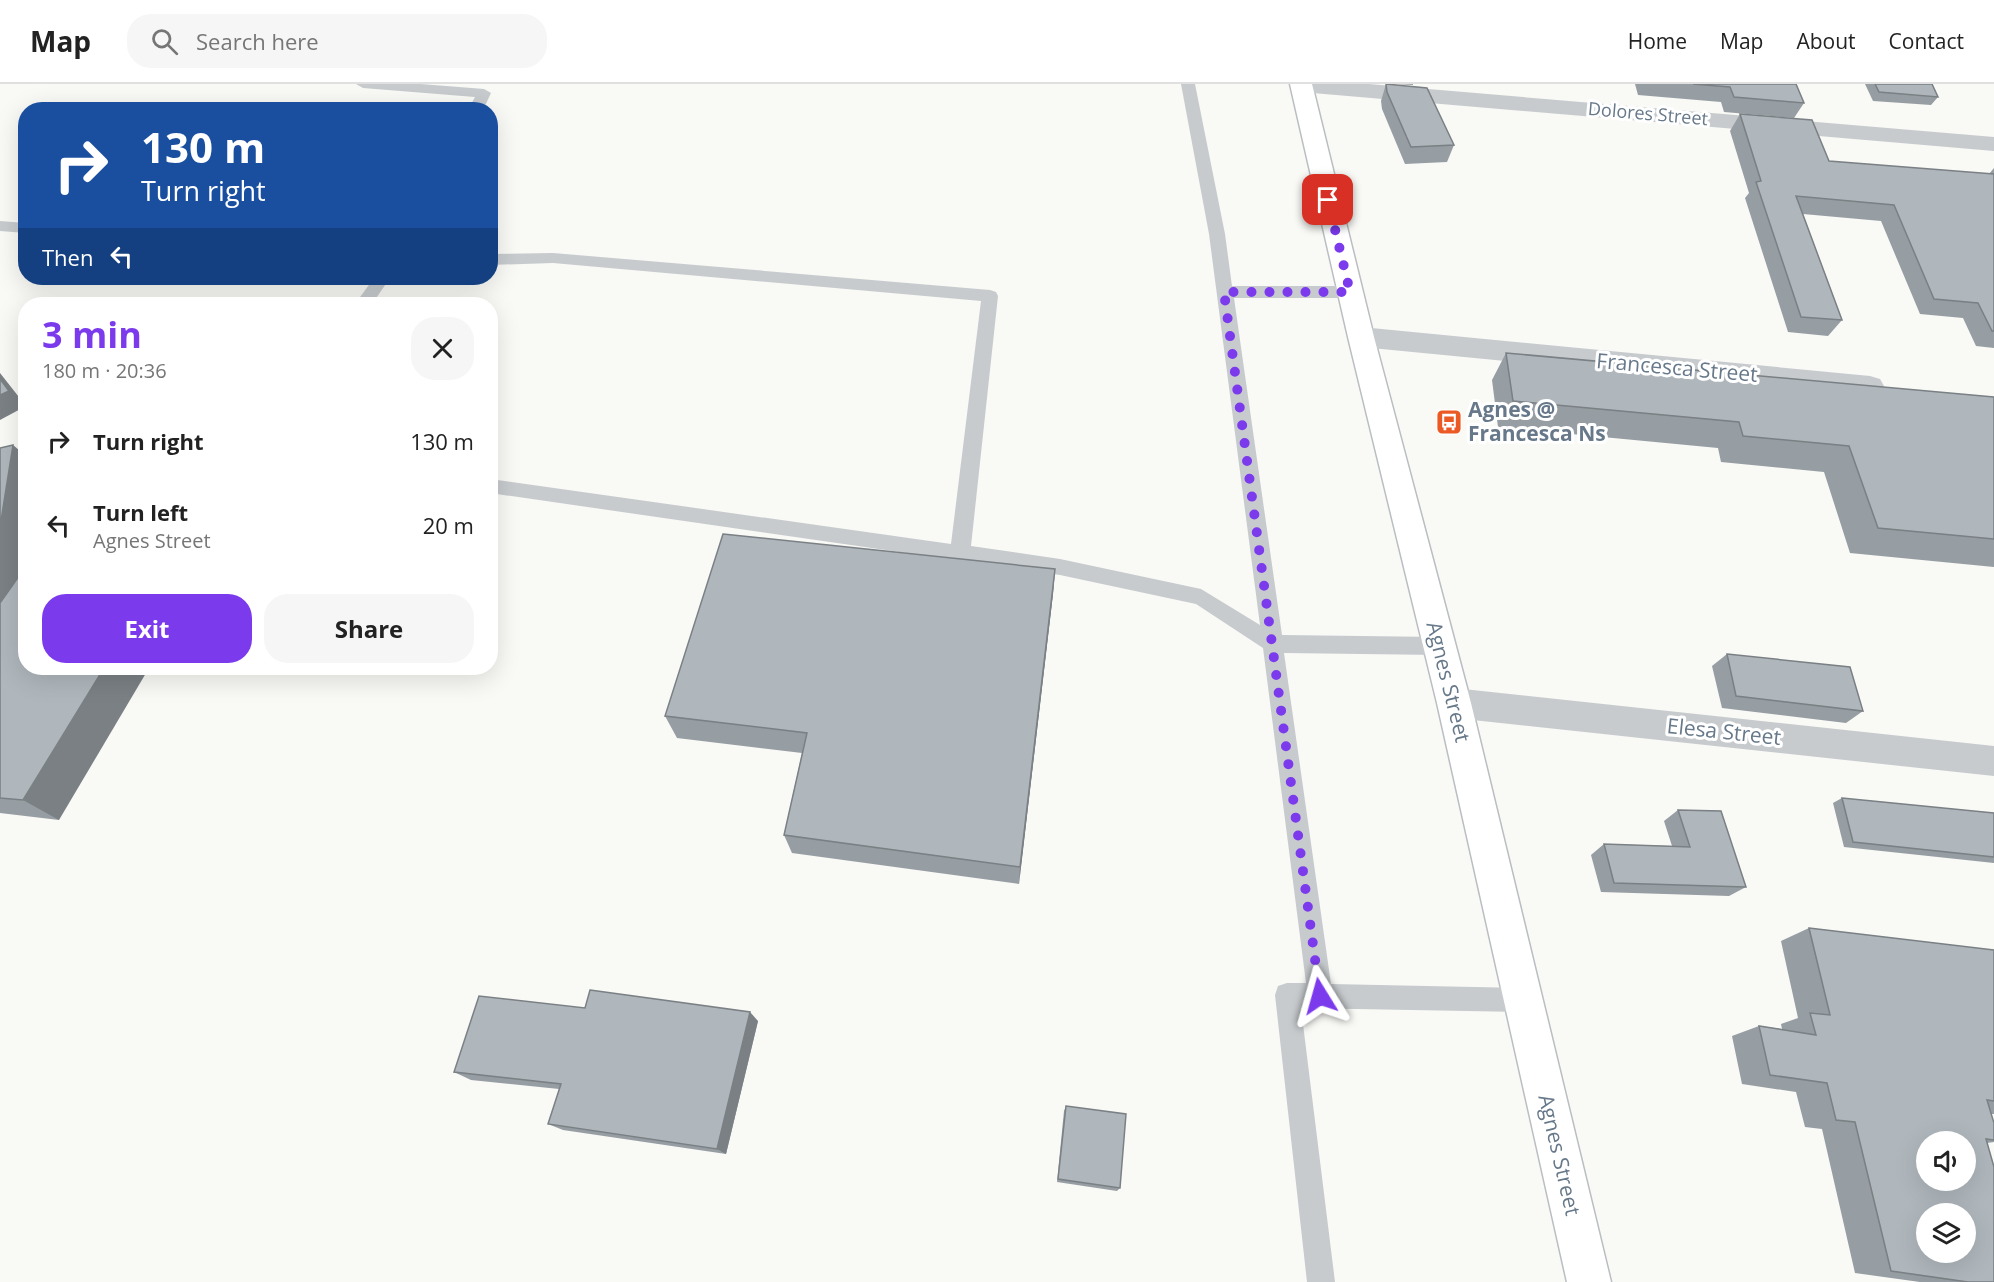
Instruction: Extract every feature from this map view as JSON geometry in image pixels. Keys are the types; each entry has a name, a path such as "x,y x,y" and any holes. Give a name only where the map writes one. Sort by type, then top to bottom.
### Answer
{"main road":[{"name":"Agnes Street","path":"1301,84 1361,337 1454,703 1589,1282"}],"street":[{"name":"Dolores Street","path":"1301,84 1994,144"},
{"name":"Francesca Street","path":"1361,337 1900,389"},
{"name":"Elesa Street","path":"1454,703 1994,761"}],"lane":[{"path":"363,84 484,93 479,102"},
{"path":"1188,84 1217,234 1320,996"},
{"path":"0,226 18,227"},
{"path":"498,260 553,258 990,296 960,553"},
{"path":"1224,292 1350,292"},
{"path":"498,487 1060,567 1201,597 1273,644 1439,646"},
{"path":"1321,1282 1287,995 1522,1000"}],"building":[{"path":"1386,84 1427,88 1454,145 1411,147 1387,92"},
{"path":"1693,84 1796,84 1804,103 1734,97 1730,87"},
{"path":"1875,84 1932,84 1938,97 1879,92"},
{"path":"1740,114 1812,120 1829,161 1994,174 1994,331 1978,303 1934,299 1894,205 1796,196 1842,320 1801,317 1756,182 1761,181"},
{"path":"1506,353 1994,397 1994,539 1878,528 1849,446 1743,436 1739,422 1513,401"},
{"path":"0,379 9,391 0,395"},
{"path":"13,445 0,527 0,448"},
{"path":"723,534 1055,569 1020,867 784,835 807,733 665,716"},
{"path":"18,577 18,675 100,675 23,800 0,798 0,603"},
{"path":"1727,654 1850,667 1863,711 1736,696"},
{"path":"1842,798 1994,813 1994,857 1853,842"},
{"path":"1678,810 1721,811 1746,887 1614,883 1604,844 1690,847"},
{"path":"1809,928 1994,950 1994,1101 1987,1100 1994,1123 1994,1140 1986,1139 1994,1167 1994,1282 1968,1282 1891,1271 1855,1122 1836,1120 1827,1083 1770,1075 1759,1026 1816,1035 1810,1013 1830,1015"},
{"path":"590,990 750,1012 717,1149 548,1124 561,1084 454,1072 479,996 585,1008"},
{"path":"1066,1106 1126,1114 1120,1188 1058,1179"}],"place":[{"name":"Agnes @ Francesca Ns","path":"1449,422"}],"route":[{"path":"1320,996 1224,292 1350,292 1328,200"}]}
